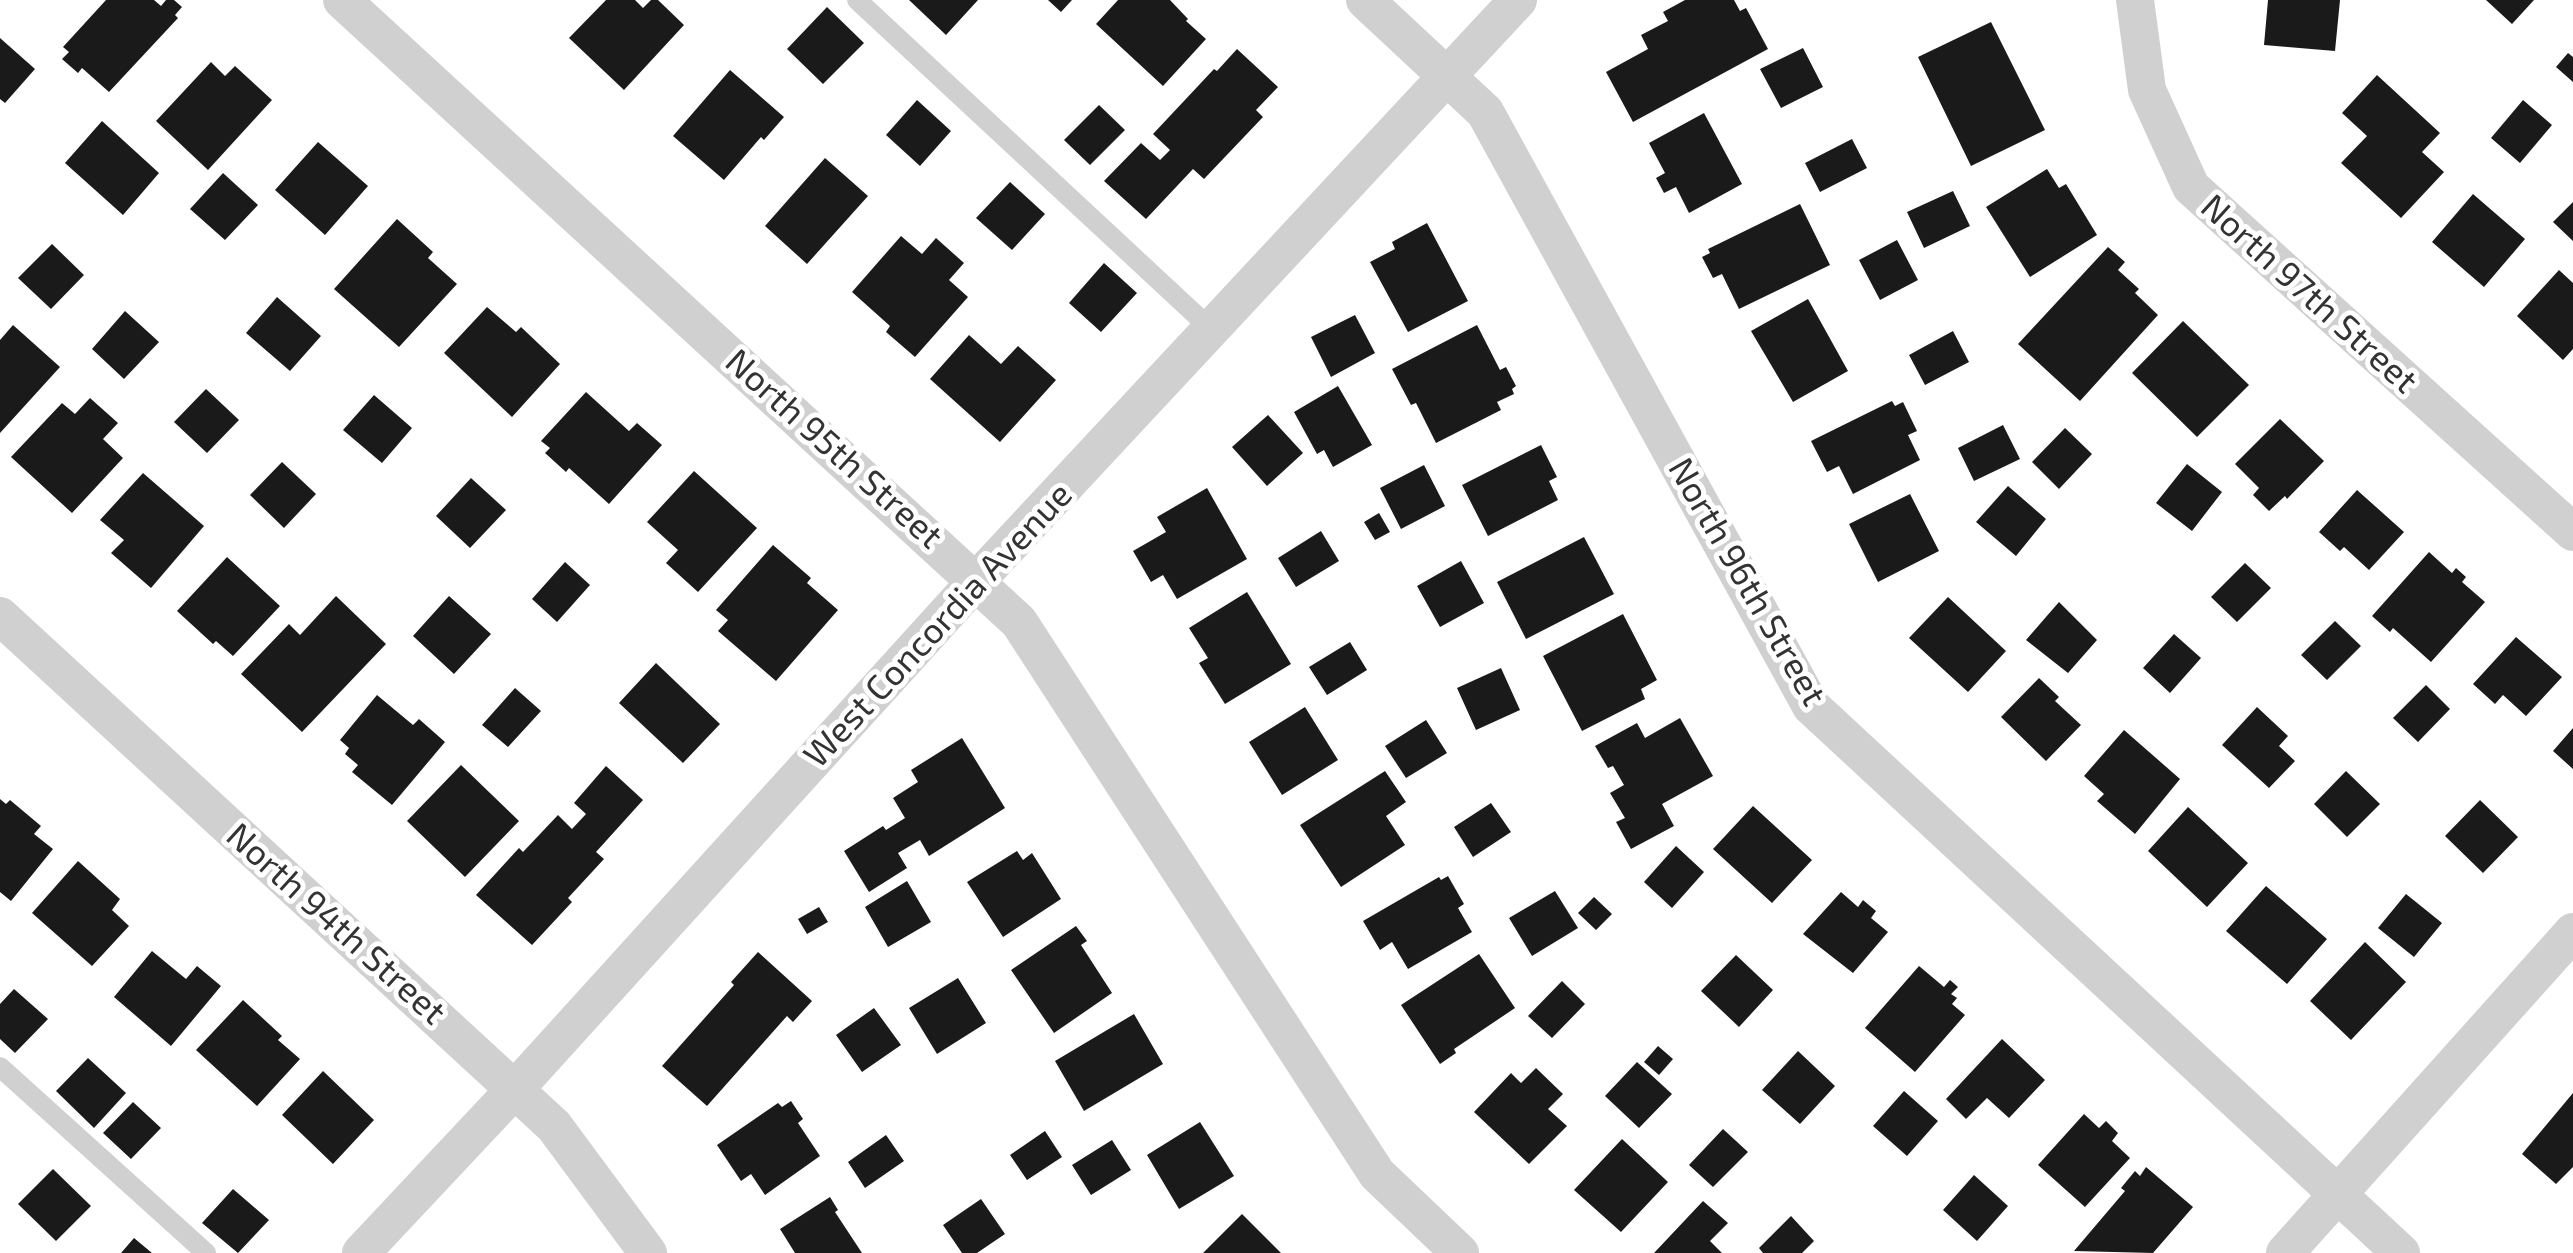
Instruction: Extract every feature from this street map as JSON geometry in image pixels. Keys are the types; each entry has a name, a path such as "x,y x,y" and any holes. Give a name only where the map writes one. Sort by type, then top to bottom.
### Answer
{"street":[{"name":"North 95th Street","path":"342,0 1019,622 1376,1174 1460,1253"},
{"name":"North 96th Street","path":"1365,0 1485,112 1812,706 2401,1253"},
{"name":"West Concordia Avenue","path":"361,1253 977,580 1518,0"},
{"name":"North 97th Street","path":"2135,0 2147,90 2191,187 2573,532"},
{"name":"North 94th Street","path":"0,616 516,1088 554,1126 648,1253"},
{"path":"2285,1253 2573,932"}],"lane":[{"path":"857,0 1211,329"},
{"path":"0,1067 206,1253"}],"building":[{"path":"106,0 154,0 161,6 166,0 174,0 182,7 175,15 178,18 109,92 82,68 78,73 62,59 69,52 63,47"},
{"path":"606,0 635,0 643,8 651,0 658,0 684,25 624,90 569,38"},
{"path":"909,0 978,0 946,35"},
{"path":"1048,0 1072,0 1061,12"},
{"path":"1118,0 1170,0 1206,39 1163,86 1096,24"},
{"path":"1685,0 1734,0 1740,11 1746,8 1768,49 1633,122 1606,72 1648,49 1641,35 1668,21 1663,12"},
{"path":"2268,0 2340,0 2335,51 2264,45"},
{"path":"2486,0 2534,0 2512,24"},
{"path":"827,7 864,43 823,84 787,49"},
{"path":"1991,22 2045,130 1971,166 1918,57"},
{"path":"0,38 35,69 5,103 0,99"},
{"path":"1803,48 1823,87 1781,108 1760,69"},
{"path":"1237,49 1278,87 1256,110 1263,117 1204,179 1193,169 1146,219 1104,181 1141,143 1160,160 1170,150 1153,134"},
{"path":"2568,53 2573,57 2573,82 2556,67"},
{"path":"211,62 225,76 235,66 272,100 208,170 156,121"},
{"path":"730,70 784,117 724,180 673,136"},
{"path":"2377,75 2440,133 2422,152 2444,172 2401,218 2341,163 2367,136 2342,113"},
{"path":"917,100 951,131 920,166 886,135"},
{"path":"2523,100 2552,125 2520,163 2491,138"},
{"path":"1099,105 1125,130 1090,165 1064,140"},
{"path":"1704,113 1742,184 1689,213 1676,187 1664,193 1656,178 1665,173 1649,143"},
{"path":"102,121 159,173 123,215 65,163"},
{"path":"1852,139 1867,168 1820,192 1805,163"},
{"path":"318,142 368,186 325,235 275,190"},
{"path":"825,158 868,196 807,264 765,226"},
{"path":"2047,169 2059,188 2066,184 2097,235 2030,277 1986,207"},
{"path":"223,173 258,205 225,240 190,209"},
{"path":"1010,182 1045,214 1012,250 976,218"},
{"path":"1953,191 1970,226 1924,248 1907,212"},
{"path":"2473,194 2525,239 2484,287 2432,242"},
{"path":"2573,202 2573,241 2553,222"},
{"path":"1800,204 1830,265 1739,309 1722,274 1713,278 1702,257 1710,253 1708,249"},
{"path":"397,219 433,252 428,258 457,284 399,347 334,289"},
{"path":"1427,223 1468,301 1408,332 1370,262 1395,249 1392,242"},
{"path":"901,236 922,254 936,238 964,263 949,280 968,297 915,357 886,332 890,326 852,292"},
{"path":"1897,240 1918,280 1880,300 1859,260"},
{"path":"52,244 84,275 51,309 18,278"},
{"path":"2108,247 2125,262 2118,270 2139,289 2135,293 2158,315 2080,401 2018,344"},
{"path":"1104,263 1137,293 1101,332 1069,303"},
{"path":"2559,270 2573,283 2573,349 2563,360 2517,316"},
{"path":"277,297 321,336 290,371 246,333"},
{"path":"1808,299 1848,371 1793,402 1751,331"},
{"path":"487,307 516,332 521,327 560,364 512,417 444,353"},
{"path":"125,311 159,342 124,379 92,349"},
{"path":"1355,315 1375,353 1331,377 1311,337"},
{"path":"2183,321 2249,385 2197,437 2132,373"},
{"path":"13,325 60,367 0,433 0,340"},
{"path":"1477,325 1500,370 1506,367 1516,386 1512,389 1514,394 1497,402 1501,410 1436,443 1416,403 1411,405 1392,369"},
{"path":"1953,331 1969,362 1925,385 1909,355"},
{"path":"969,335 1001,364 1018,346 1056,380 1000,442 930,379"},
{"path":"1338,386 1372,445 1333,467 1324,450 1317,454 1294,412"},
{"path":"206,389 239,420 207,453 174,422"},
{"path":"586,392 629,431 637,423 662,445 609,504 569,468 566,472 545,453 550,448 541,441"},
{"path":"374,395 412,428 382,463 343,430"},
{"path":"90,398 118,423 103,439 123,458 72,513 11,457 62,403 75,414"},
{"path":"1892,401 1895,406 1903,402 1917,431 1908,435 1920,460 1853,494 1839,466 1827,472 1811,441"},
{"path":"1268,415 1303,453 1267,486 1232,447"},
{"path":"2280,419 2324,461 2287,499 2285,496 2269,511 2253,495 2259,488 2235,464"},
{"path":"2003,425 2020,459 1974,481 1958,448"},
{"path":"2065,428 2092,454 2059,489 2032,462"},
{"path":"1541,445 1557,477 1549,481 1558,500 1488,536 1462,485"},
{"path":"282,462 316,494 284,528 250,495"},
{"path":"2187,464 2222,492 2192,531 2156,503"},
{"path":"1424,465 1445,506 1401,529 1380,488"},
{"path":"694,471 757,528 698,592 666,563 678,550 647,522"},
{"path":"143,473 204,526 151,588 111,553 124,540 100,520"},
{"path":"471,478 506,510 470,548 436,516"},
{"path":"2008,486 2046,519 2016,556 1976,522"},
{"path":"1207,488 1247,559 1177,599 1163,575 1151,582 1133,551 1166,532 1157,517"},
{"path":"2357,490 2404,532 2369,570 2344,547 2340,551 2319,532"},
{"path":"1910,494 1939,551 1878,582 1849,524"},
{"path":"1379,513 1390,532 1375,540 1364,522"},
{"path":"1321,531 1339,561 1296,587 1278,558"},
{"path":"1584,537 1614,594 1526,639 1497,582"},
{"path":"773,545 811,578 807,583 838,610 776,681 718,631 728,620 716,610"},
{"path":"2429,552 2452,573 2456,568 2466,577 2462,582 2485,602 2431,662 2393,628 2390,632 2372,616"},
{"path":"227,557 280,606 233,656 216,641 213,644 177,611"},
{"path":"1461,561 1484,603 1440,627 1417,586"},
{"path":"565,562 590,585 557,622 532,599"},
{"path":"2245,563 2271,588 2237,622 2211,597"},
{"path":"1247,592 1291,664 1225,704 1199,663 1208,658 1189,628"},
{"path":"336,596 386,644 302,732 241,674 289,624 300,635"},
{"path":"449,596 491,634 454,674 413,636"},
{"path":"1948,597 2006,651 1968,692 1909,638"},
{"path":"2059,602 2097,640 2068,673 2026,640"},
{"path":"1623,614 1657,680 1641,689 1645,699 1582,731 1543,656"},
{"path":"2335,621 2361,646 2327,680 2301,655"},
{"path":"2174,634 2201,658 2170,693 2143,668"},
{"path":"2516,637 2562,677 2526,716 2503,695 2495,704 2473,684"},
{"path":"1350,642 1367,670 1327,695 1309,667"},
{"path":"656,663 720,724 683,763 619,703"},
{"path":"1501,668 1520,710 1476,730 1457,688"},
{"path":"2039,678 2059,697 2055,701 2081,725 2046,761 2001,717"},
{"path":"2426,685 2450,709 2418,742 2393,718"},
{"path":"515,688 541,711 508,747 482,725"},
{"path":"377,695 413,725 419,719 445,742 392,805 352,772 358,765 345,754 349,748 340,740"},
{"path":"1305,707 1338,760 1282,795 1249,742"},
{"path":"2257,707 2288,736 2279,746 2295,761 2269,788 2222,745"},
{"path":"1680,718 1713,776 1662,804 1674,826 1631,849 1616,822 1625,818 1610,793 1624,785 1595,746 1637,723 1645,738"},
{"path":"1426,720 1447,753 1406,778 1385,746"},
{"path":"2573,728 2573,769 2553,751"},
{"path":"2124,730 2180,779 2135,834 2097,801 2104,794 2084,776"},
{"path":"962,738 1005,808 929,856 920,840 898,853 907,868 869,892 844,851 883,826 886,830 905,818 893,798 918,782 911,770"},
{"path":"461,765 519,821 465,877 407,821"},
{"path":"606,766 643,800 596,852 604,859 568,898 572,902 532,945 476,895 519,848 523,852 558,815 572,829 586,814 574,803"},
{"path":"1385,771 1406,802 1386,816 1405,845 1341,887 1300,825"},
{"path":"2346,771 2380,804 2347,837 2314,804"},
{"path":"0,799 6,804 10,800 41,826 34,834 53,849 11,901 0,892"},
{"path":"2480,800 2518,837 2483,873 2445,836"},
{"path":"1491,803 1511,832 1473,857 1454,827"},
{"path":"1753,806 1812,860 1772,903 1713,849"},
{"path":"2188,807 2248,863 2207,907 2148,851"},
{"path":"1676,846 1704,872 1672,908 1644,882"},
{"path":"1017,851 1023,860 1032,853 1061,899 1003,937 967,882"},
{"path":"78,861 120,899 112,910 129,926 92,966 32,913"},
{"path":"1448,876 1464,904 1458,908 1472,932 1408,969 1392,942 1380,950 1363,921 1439,877 1441,880"},
{"path":"907,881 931,922 888,947 865,907"},
{"path":"2266,886 2327,939 2287,984 2226,931"},
{"path":"1555,891 1578,928 1532,956 1509,918"},
{"path":"1841,892 1858,907 1863,900 1876,911 1871,918 1888,932 1853,973 1803,934"},
{"path":"2406,894 2442,923 2414,957 2378,928"},
{"path":"1594,897 1612,914 1596,930 1578,913"},
{"path":"819,907 828,922 807,934 798,919"},
{"path":"1076,926 1087,941 1081,945 1112,993 1054,1033 1011,970"},
{"path":"2365,942 2406,982 2351,1040 2310,1001"},
{"path":"152,951 186,979 197,966 221,986 171,1046 114,997"},
{"path":"758,952 812,1001 793,1022 787,1016 707,1106 662,1066"},
{"path":"1479,954 1515,1008 1454,1049 1456,1053 1440,1064 1401,1005"},
{"path":"1736,955 1773,990 1739,1027 1701,991"},
{"path":"1919,966 1944,987 1950,980 1958,987 1951,994 1957,998 1952,1004 1965,1015 1915,1072 1865,1028"},
{"path":"958,978 986,1023 937,1054 909,1008"},
{"path":"1562,981 1585,1004 1552,1038 1528,1016"},
{"path":"14,989 48,1019 15,1053 0,1039 0,1004"},
{"path":"243,1000 282,1036 278,1040 300,1059 257,1106 196,1050"},
{"path":"874,1008 901,1045 862,1072 836,1035"},
{"path":"1134,1014 1163,1064 1084,1111 1055,1061"},
{"path":"2002,1039 2045,1080 2009,1118 1987,1098 1966,1119 1946,1099"},
{"path":"1658,1046 1673,1059 1659,1075 1644,1062"},
{"path":"1798,1051 1835,1086 1800,1124 1762,1090"},
{"path":"88,1058 126,1093 94,1128 56,1091"},
{"path":"1637,1062 1672,1094 1639,1128 1605,1096"},
{"path":"1536,1068 1563,1094 1548,1109 1567,1126 1529,1164 1474,1112 1511,1073 1521,1083"},
{"path":"323,1071 374,1120 333,1164 282,1115"},
{"path":"1904,1091 1938,1121 1907,1156 1873,1126"},
{"path":"2573,1093 2573,1167 2556,1184 2522,1154"},
{"path":"791,1101 803,1119 798,1123 820,1156 765,1195 751,1174 741,1181 717,1145 778,1103 782,1107"},
{"path":"133,1102 161,1128 131,1159 103,1133"},
{"path":"2084,1114 2099,1128 2106,1121 2118,1133 2112,1141 2130,1158 2085,1207 2038,1165"},
{"path":"1200,1122 1234,1176 1179,1209 1147,1155"},
{"path":"1723,1129 1748,1152 1713,1187 1689,1165"},
{"path":"1045,1131 1062,1157 1027,1180 1010,1155"},
{"path":"886,1135 904,1161 865,1188 848,1162"},
{"path":"1622,1139 1668,1182 1621,1232 1574,1190"},
{"path":"1112,1140 1131,1170 1091,1195 1072,1165"},
{"path":"2146,1167 2193,1207 2153,1253 2074,1251 2125,1191 2121,1188 2135,1171 2140,1176"},
{"path":"53,1169 91,1206 56,1241 18,1204"},
{"path":"1974,1175 2008,1206 1977,1241 1943,1210"},
{"path":"233,1189 269,1220 238,1253 202,1223"},
{"path":"830,1197 838,1210 835,1212 862,1253 795,1253 780,1229"},
{"path":"981,1199 1005,1234 977,1253 962,1253 943,1225"},
{"path":"1703,1201 1728,1223 1710,1241 1722,1253 1654,1253"},
{"path":"1242,1214 1281,1253 1203,1253"},
{"path":"1791,1216 1814,1241 1802,1253 1763,1253 1759,1248"},
{"path":"134,1238 152,1253 121,1253"}]}
